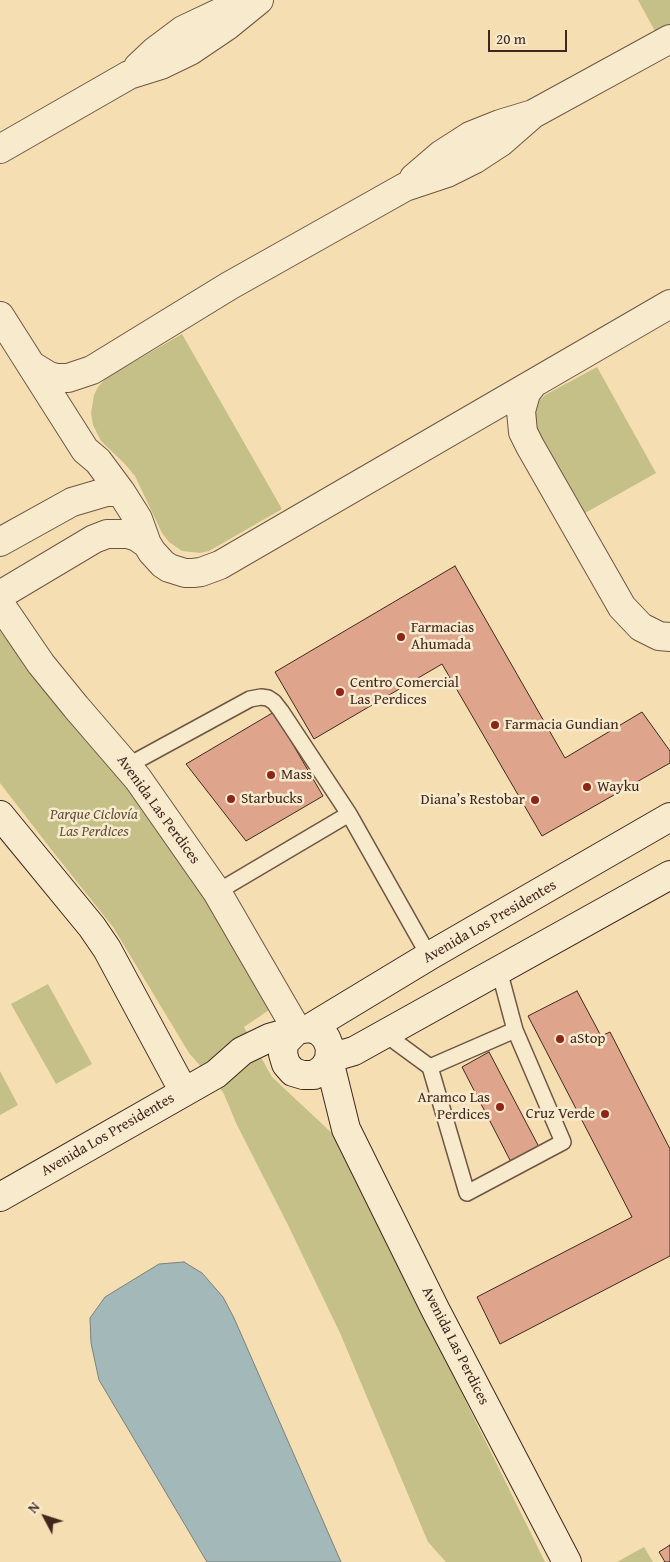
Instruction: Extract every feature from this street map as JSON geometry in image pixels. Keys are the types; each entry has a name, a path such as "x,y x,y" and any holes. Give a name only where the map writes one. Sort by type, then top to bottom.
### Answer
{"street":[{"path":"0,149 129,75 155,51 183,30 221,12 256,2"},
{"path":"31,365 57,378 68,378 92,370 238,281 405,187 442,154 470,136 533,114 670,39"},
{"path":"0,316 80,442 98,461 121,492 138,519 147,544 158,559 169,568 185,573 201,572 210,569 670,304"},
{"path":"72,502 84,487 88,468 73,420 74,401 82,382 92,370"},
{"path":"533,384 526,393 521,411 524,432 530,446 622,607 641,627 659,636 670,637"},
{"path":"461,425 480,421 500,424 515,431 530,446"},
{"path":"0,542 72,502 106,492 121,492"},
{"path":"94,539 104,529 121,492"},
{"path":"0,595 94,539 107,534 128,534 147,544"},
{"name":"Avenida Las Perdices","path":"0,604 41,664 138,779 217,892 304,1029"},
{"path":"0,815 97,934 184,1092"},
{"name":"Avenida Los Presidentes","path":"0,1197 216,1074 242,1051 268,1038 304,1029 670,817"},
{"path":"329,1059 354,1051 670,875"},
{"path":"304,1029 319,1031 326,1038 330,1048 329,1059 323,1069 314,1075 295,1070 283,1054 284,1043 304,1029"},
{"name":"Avenida Las Perdices","path":"329,1059 346,1128 434,1309 567,1562"},
{"name":"Avenida Los Presidentes","path":"216,1074 259,1063 295,1070"},
{"name":"Avenida Las Perdices","path":"295,1070 346,1128"}],"lane":[{"path":"127,766 250,699 261,697 274,702 349,814 429,956"},
{"path":"217,892 349,814"},
{"path":"385,1034 430,1067 467,1192 563,1142 515,1030 500,970"},
{"path":"430,1067 515,1030"}],"green space":[{"path":"638,0 670,0 670,24 656,33"},
{"path":"182,334 282,509 209,551 200,553 182,551 169,542 162,533 135,476 101,441 93,425 91,413 94,395 106,378"},
{"path":"597,367 656,473 585,513 534,426 533,410 545,395"},
{"name":"Parque Ciclovía Las Perdices","path":"0,631 67,715 129,786 195,875 269,1010 244,1027 272,1077 335,1136 545,1562 446,1562 428,1542 340,1333 237,1125 223,1092 189,1053 113,927 0,783"},
{"path":"48,984 92,1064 56,1084 11,1004"},
{"path":"0,1071 18,1105 0,1115"},
{"path":"644,1547 653,1562 617,1562"}],"shaded area":[{"path":"184,1262 202,1273 223,1297 234,1318 341,1562 207,1562 99,1380 91,1343 90,1318 105,1297 159,1264"}],"building":[{"name":"Centro Comercial Las Perdices","path":"455,566 565,758 642,712 670,751 670,763 542,836 442,664 314,739 275,672"},
{"path":"274,712 323,796 246,841 186,764"},
{"path":"577,991 601,1036 610,1032 670,1149 670,1256 500,1344 477,1297 632,1217 528,1016"},
{"name":"Aramco Las Perdices","path":"489,1052 539,1147 511,1162 462,1067"},
{"path":"670,1545 670,1562 665,1562 659,1552"}],"place":[{"name":"Farmacias Ahumada","path":"401,637"},
{"name":"Centro Comercial Las Perdices","path":"340,692"},
{"name":"Farmacia Gundian","path":"495,725"},
{"name":"Mass","path":"271,775"},
{"name":"Wayku","path":"587,787"},
{"name":"Starbucks","path":"231,799"},
{"name":"Diana’s Restobar","path":"535,800"},
{"name":"aStop","path":"560,1039"},
{"name":"Aramco Las Perdices","path":"500,1107"},
{"name":"Cruz Verde","path":"605,1114"}]}
